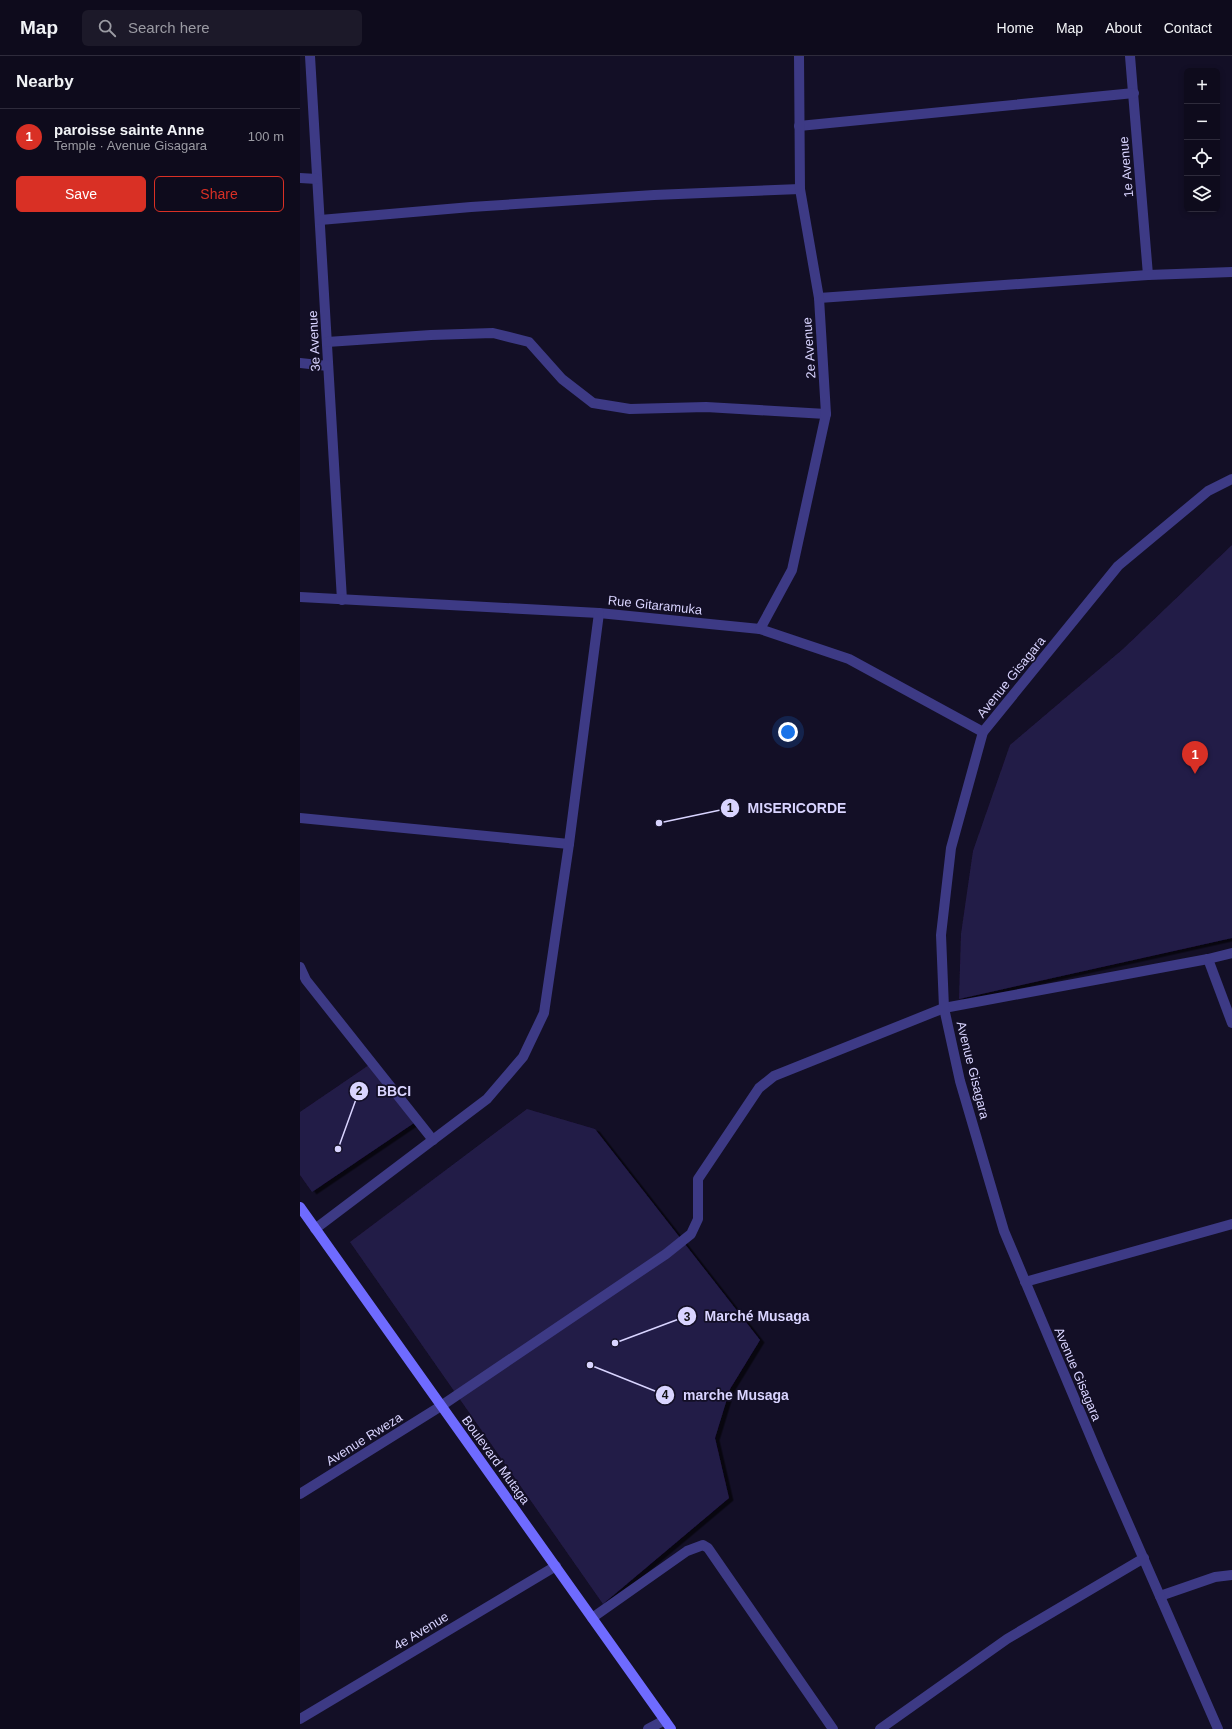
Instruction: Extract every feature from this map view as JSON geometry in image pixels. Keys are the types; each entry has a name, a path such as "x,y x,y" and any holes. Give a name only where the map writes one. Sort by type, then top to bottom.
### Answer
{"street":[{"name":"3e Avenue","path":"310,56 342,600"},
{"name":"2e Avenue","path":"760,629 792,570 826,414 819,298 800,189 798,56"},
{"name":"1e Avenue","path":"1130,56 1148,275"},
{"path":"799,126 1134,93"},
{"path":"300,178 317,180"},
{"path":"320,220 471,207 646,195 800,189"},
{"path":"819,298 1148,275 1232,272"},
{"path":"327,342 431,335 492,333 529,342 562,379 593,403 630,409 706,407 826,414"},
{"path":"300,363 328,366"},
{"name":"Avenue Gisagara","path":"1218,1729 1004,1232 960,1080 944,1008 941,935 952,848 983,732 1118,566 1208,491 1232,479"},
{"name":"Rue Gitaramuka","path":"300,597 599,613 760,629 849,659 983,732"},
{"path":"315,1229 487,1099 522,1057 544,1013 569,844 599,613"},
{"path":"300,818 569,844"},
{"name":"Avenue Rweza","path":"300,1494 441,1406 666,1254 691,1234 698,1218 698,1179 755,1094 774,1076 944,1008 1208,959 1232,953"},
{"path":"1208,959 1232,1023"},
{"path":"300,967 306,980 433,1140"},
{"name":"Boulevard Mutaga","path":"300,1207 671,1729"},
{"path":"1025,1282 1232,1224"},
{"path":"592,1618 687,1551 703,1545 708,1548 833,1729"},
{"path":"880,1729 1007,1639 1144,1558"},
{"name":"4e Avenue","path":"300,1719 556,1566"},
{"path":"1160,1596 1215,1577 1232,1575"},
{"path":"648,1729 665,1720"}],"building":[{"path":"1232,545 1232,938 959,999 961,934 973,851 1010,745 1123,649"},
{"path":"369,1065 414,1123 312,1192 300,1175 300,1112"},
{"path":"527,1109 595,1129 760,1340 730,1389 715,1438 729,1498 603,1604 350,1242"}],"place":[{"name":"paroisse sainte Anne","path":"1195,774"},
{"name":"MISERICORDE","path":"659,823"},
{"name":"BBCI","path":"338,1149"},
{"name":"Marché Musaga","path":"615,1343"},
{"name":"marche Musaga","path":"590,1365"}]}
